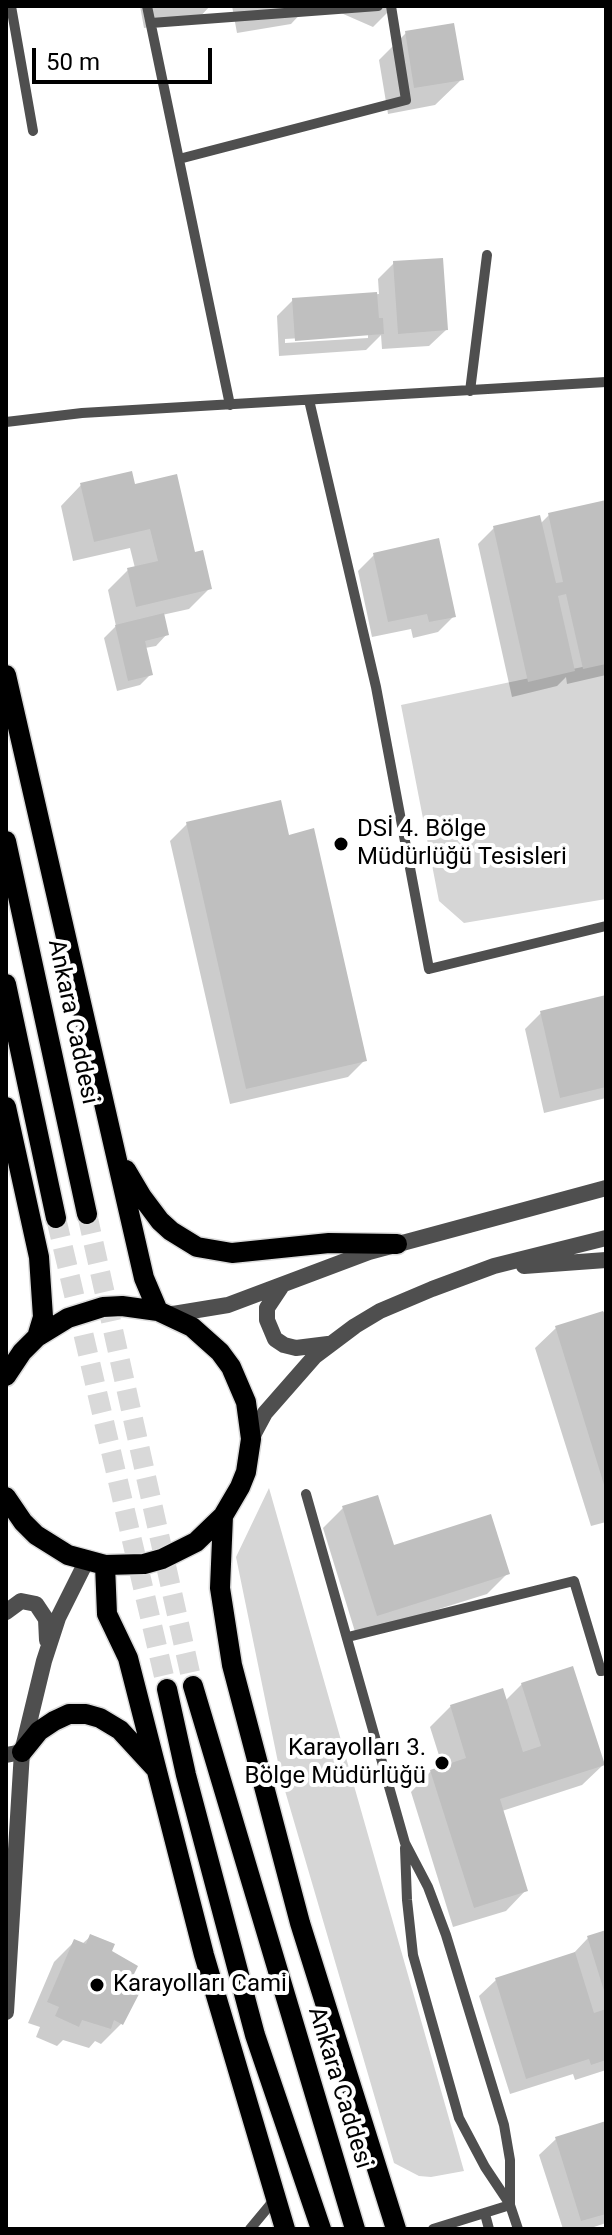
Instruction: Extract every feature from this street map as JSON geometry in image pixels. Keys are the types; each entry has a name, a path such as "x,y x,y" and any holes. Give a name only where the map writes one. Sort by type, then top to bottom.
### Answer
{"main road":[{"path":"6,675 144,1278 163,1313"},
{"name":"Ankara Caddesi","path":"6,841 87,1214"},
{"path":"6,984 56,1218"},
{"path":"6,1107 39,1257 43,1317 37,1337"},
{"path":"114,1144 137,1190 160,1221 197,1247 232,1253 329,1243 397,1244"},
{"path":"6,1376 22,1352 37,1337 85,1311 122,1306 163,1313 207,1338 231,1367 246,1402 251,1439 240,1487 223,1516 196,1542 162,1559 125,1566 96,1564 68,1555 36,1535 6,1497"},
{"path":"223,1516 220,1588 232,1665 300,1923 396,2229"},
{"path":"96,1564 107,1614 128,1658 160,1773 204,1955 285,2229"},
{"name":"Ankara Caddesi","path":"193,1686 355,2229"},
{"path":"167,1689 186,1775 255,2035 321,2229"},
{"path":"14,1753 54,1721 69,1714 86,1714 120,1730 160,1773"}],"street":[{"path":"163,1313 228,1305 397,1244 602,1190"},
{"path":"251,1439 265,1413 289,1383 331,1343 355,1326 406,1299 494,1266 606,1238"},
{"path":"494,1266 606,1260"},
{"path":"281,1287 267,1308 267,1320 275,1339 296,1348 331,1343"},
{"path":"6,2012 14,1753 58,1618 96,1564"},
{"path":"6,1612 21,1601 36,1604 46,1619 48,1650"}],"lane":[{"path":"11,6 33,131"},
{"path":"147,6 230,405"},
{"path":"151,23 378,6"},
{"path":"179,159 406,100 391,6"},
{"path":"470,391 487,255"},
{"path":"6,422 82,413 606,382"},
{"path":"309,400 376,687 429,969 606,926"},
{"path":"306,1494 405,1843 428,1887 446,1935 504,2125 510,2160 510,2205"},
{"path":"348,1637 574,1581 601,1671 606,1670"},
{"path":"405,1843 413,1955 459,2118 510,2205 518,2229"},
{"path":"250,2229 275,2199"},
{"path":"433,2229 510,2205"},
{"path":"485,2214 489,2229"}],"shaded area":[{"path":"606,662 606,899 464,923 439,901 401,705"},
{"path":"269,1488 464,2171 419,2176 394,2163 281,1777 236,1557"}],"building":[{"path":"454,23 464,80 414,88 405,31"},
{"path":"443,258 448,330 398,334 393,261"},
{"path":"377,292 384,334 295,341 292,298"},
{"path":"132,471 135,484 177,474 195,552 203,550 212,589 136,607 127,568 158,561 150,529 94,542 80,483"},
{"path":"606,500 606,664 583,669 566,594 558,596 575,671 528,682 493,526 540,515 556,583 563,582 548,513"},
{"path":"439,538 456,617 429,622 427,614 388,622 373,553"},
{"path":"164,613 169,635 145,641 153,675 128,681 115,625"},
{"path":"281,800 289,835 314,828 367,1061 246,1089 186,822"},
{"path":"606,995 606,1087 560,1098 540,1011"},
{"path":"603,1311 606,1316 605,1488 555,1326"},
{"path":"378,1495 394,1545 491,1514 510,1574 377,1616 342,1506"},
{"path":"573,1666 605,1765 500,1799 528,1891 474,1908 430,1770 466,1758 450,1705 503,1688 523,1752 541,1746 521,1683"},
{"path":"606,1930 606,1994 605,1994 587,1936"},
{"name":"Karayolları Cami","path":"90,1934 115,1944 112,1951 138,1966 134,1974 143,1977 139,1994 123,2025 114,2020 111,2029 82,2020 79,2027 55,2016 59,2007 47,2002 74,1939 86,1944"},
{"path":"575,1952 594,2013 606,2009 606,2060 591,2065 589,2059 526,2079 495,1978"},
{"path":"606,2121 606,2214 581,2221 555,2137"}],"tunnel":[{"path":"87,1214 193,1686"},
{"path":"56,1218 167,1689"}],"place":[{"name":"DSİ 4. Bölge Müdürlüğü Tesisleri","path":"341,844"},
{"name":"Karayolları 3. Bölge Müdürlüğü","path":"442,1763"},
{"name":"Karayolları Cami","path":"97,1985"}]}
